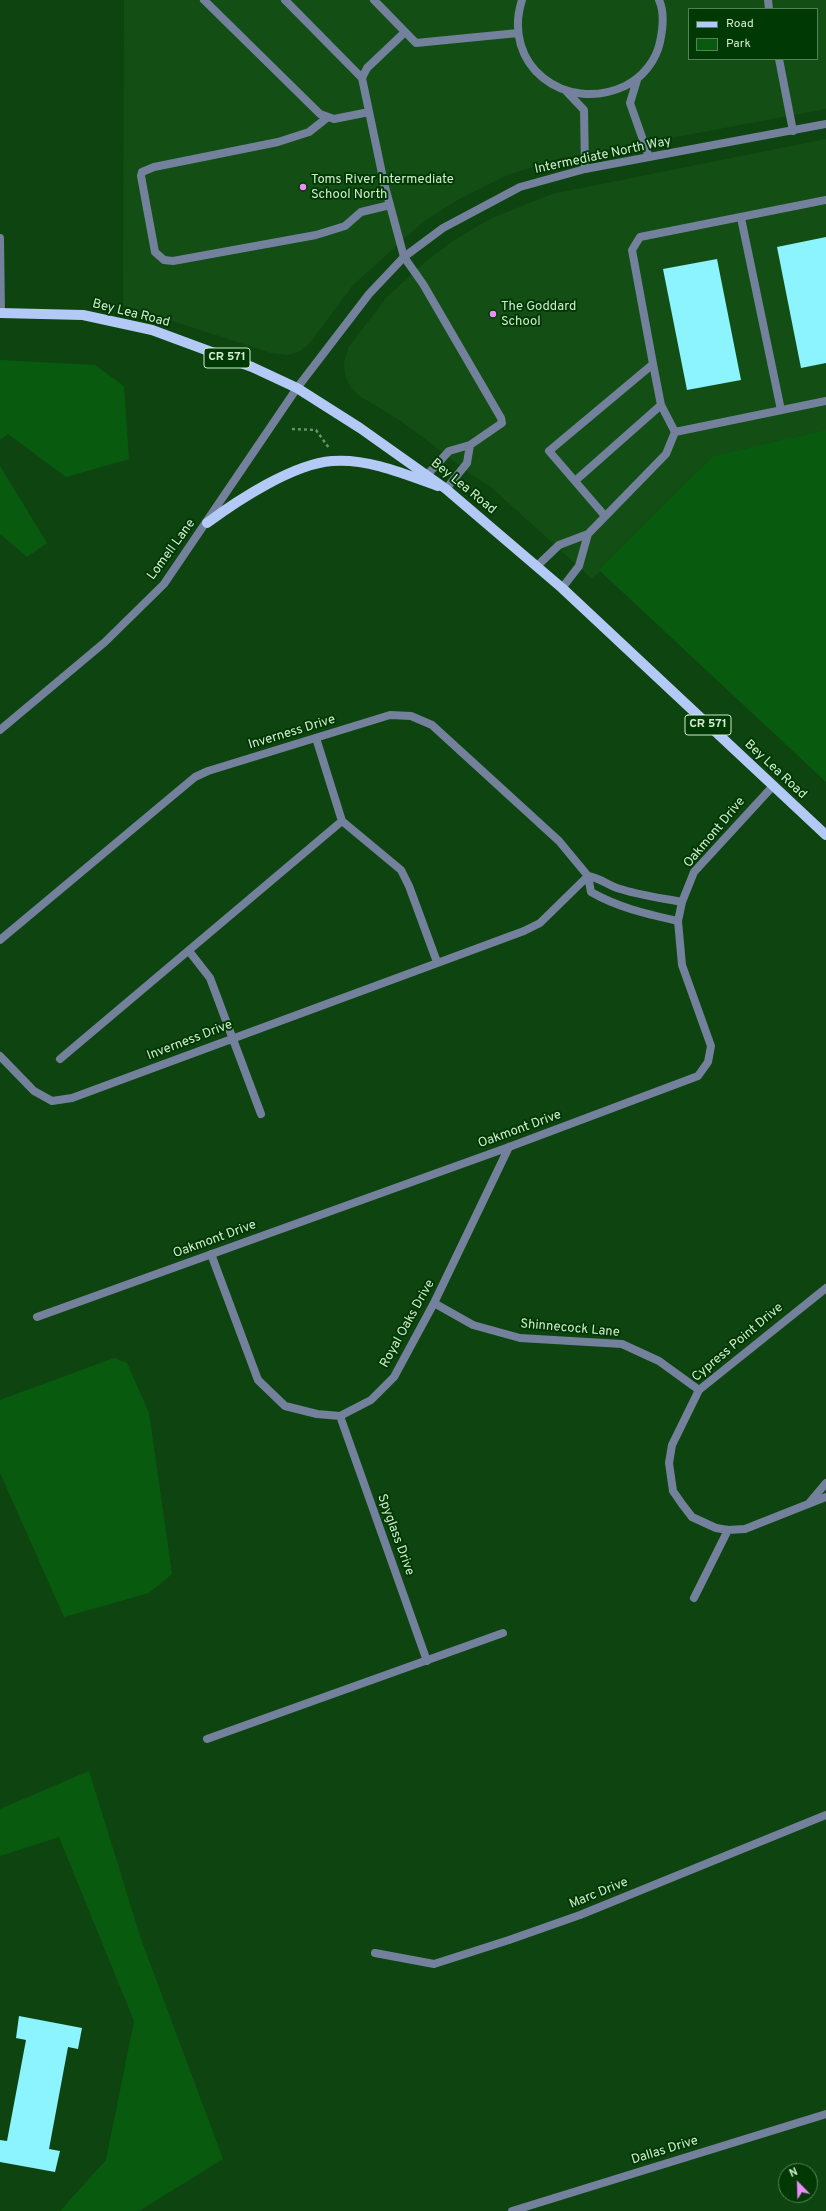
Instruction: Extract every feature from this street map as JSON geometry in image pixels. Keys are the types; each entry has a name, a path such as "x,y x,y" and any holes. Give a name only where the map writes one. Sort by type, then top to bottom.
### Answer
{"main road":[{"name":"Bey Lea Road","path":"0,313 83,315 152,330 252,367 297,388 428,474 446,489 562,588 826,834"},
{"path":"207,523 233,504 265,485 311,465 332,461 353,461 397,472 446,489"}],"street":[{"path":"204,0 320,114 334,119 368,112"},
{"path":"285,0 362,78 368,112 404,257 424,284 501,418 502,423 498,427 470,445 449,451 428,474"},
{"path":"374,0 416,43 518,33"},
{"path":"522,0 518,11 518,33 524,52 534,69 549,83 567,92 589,95 611,92 637,80"},
{"path":"649,157 630,103 637,80 647,68 658,49 663,27 659,0"},
{"path":"362,78 367,68 404,32"},
{"path":"779,60 793,131"},
{"path":"567,92 584,110 585,169"},
{"path":"328,117 309,132 278,142 154,167 142,172 141,176 155,252 164,260 173,261 316,235 345,226 361,212 390,205"},
{"name":"Intermediate North Way","path":"297,388 369,294 404,257 443,228 520,187 585,169 826,124"},
{"path":"537,566 559,545 588,534 666,454 675,432 661,405 632,250 640,237 826,200"},
{"path":"741,218 781,410"},
{"path":"0,238 0,313"},
{"path":"605,516 549,451 653,364"},
{"name":"Lomell Lane","path":"0,730 105,642 164,584 207,523 266,432 297,388"},
{"path":"675,432 826,401"},
{"path":"575,481 661,405"},
{"path":"446,489 467,463 470,445"},
{"path":"562,588 579,566 588,534"},
{"name":"Inverness Drive","path":"0,940 195,777 208,771 390,715 411,716 432,725 559,841 588,876 591,892 608,902 627,910 678,921"},
{"path":"316,738 342,821 400,870 409,886 438,962"},
{"name":"Oakmont Drive","path":"37,1317 509,1147 698,1076 708,1062 711,1046 682,965 678,921 682,902 694,872 773,786"},
{"path":"60,1059 189,952 342,821"},
{"path":"588,876 602,879 615,887 631,892 682,902"},
{"name":"Inverness Drive","path":"0,1056 34,1091 52,1101 72,1098 524,931 540,923 588,876"},
{"path":"189,952 210,978 261,1114"},
{"name":"Royal Oaks Drive","path":"340,1416 371,1400 394,1377 434,1303 509,1147"},
{"path":"211,1254 258,1380 285,1406 318,1414 340,1416"},
{"name":"Cypress Point Drive","path":"826,1288 699,1390 672,1445 669,1463 673,1491 692,1517 706,1525 728,1530 745,1529 826,1497"},
{"name":"Shinnecock Lane","path":"434,1303 473,1326 520,1338 622,1344 660,1361 699,1390"},
{"name":"Spyglass Drive","path":"340,1416 427,1661"},
{"path":"808,1504 826,1483"},
{"path":"694,1598 728,1530"},
{"path":"207,1739 503,1633"},
{"name":"Marc Drive","path":"375,1953 434,1964 580,1915 826,1814"},
{"name":"Dallas Drive","path":"512,2211 826,2114"}],"path":[{"path":"292,429 316,430 332,452"}],"shaded area":[{"name":"Toms River Intermediate School North","path":"124,0 826,0 826,109 553,160 505,176 461,198 423,222 353,285 309,344 300,351 288,355 271,353 123,305"},
{"path":"826,139 826,430 713,456 592,579 491,487 471,474 401,421 361,397 351,388 345,375 344,363 348,348 387,297 424,263 454,240 492,218 552,194"}],"green space":[{"path":"0,360 95,365 124,386 129,459 66,477 8,434 0,440"},
{"path":"826,430 826,782 599,570 713,456"},
{"path":"0,466 47,543 27,557 0,534"},
{"path":"114,1358 127,1363 149,1413 172,1574 149,1593 64,1617 0,1473 0,1400"},
{"path":"89,1771 141,1939 223,2159 139,2211 60,2211 106,2160 134,2021 59,1837 0,1856 0,1809"}],"building":[{"path":"826,237 826,363 801,368 777,247"},
{"path":"717,259 741,380 687,390 663,269"},
{"path":"19,2016 82,2028 78,2049 68,2047 49,2149 60,2151 55,2172 0,2162 0,2140 7,2141 26,2040 16,2038"}],"place":[{"name":"Toms River Intermediate School North","path":"303,187"},
{"name":"The Goddard School","path":"493,314"}]}
